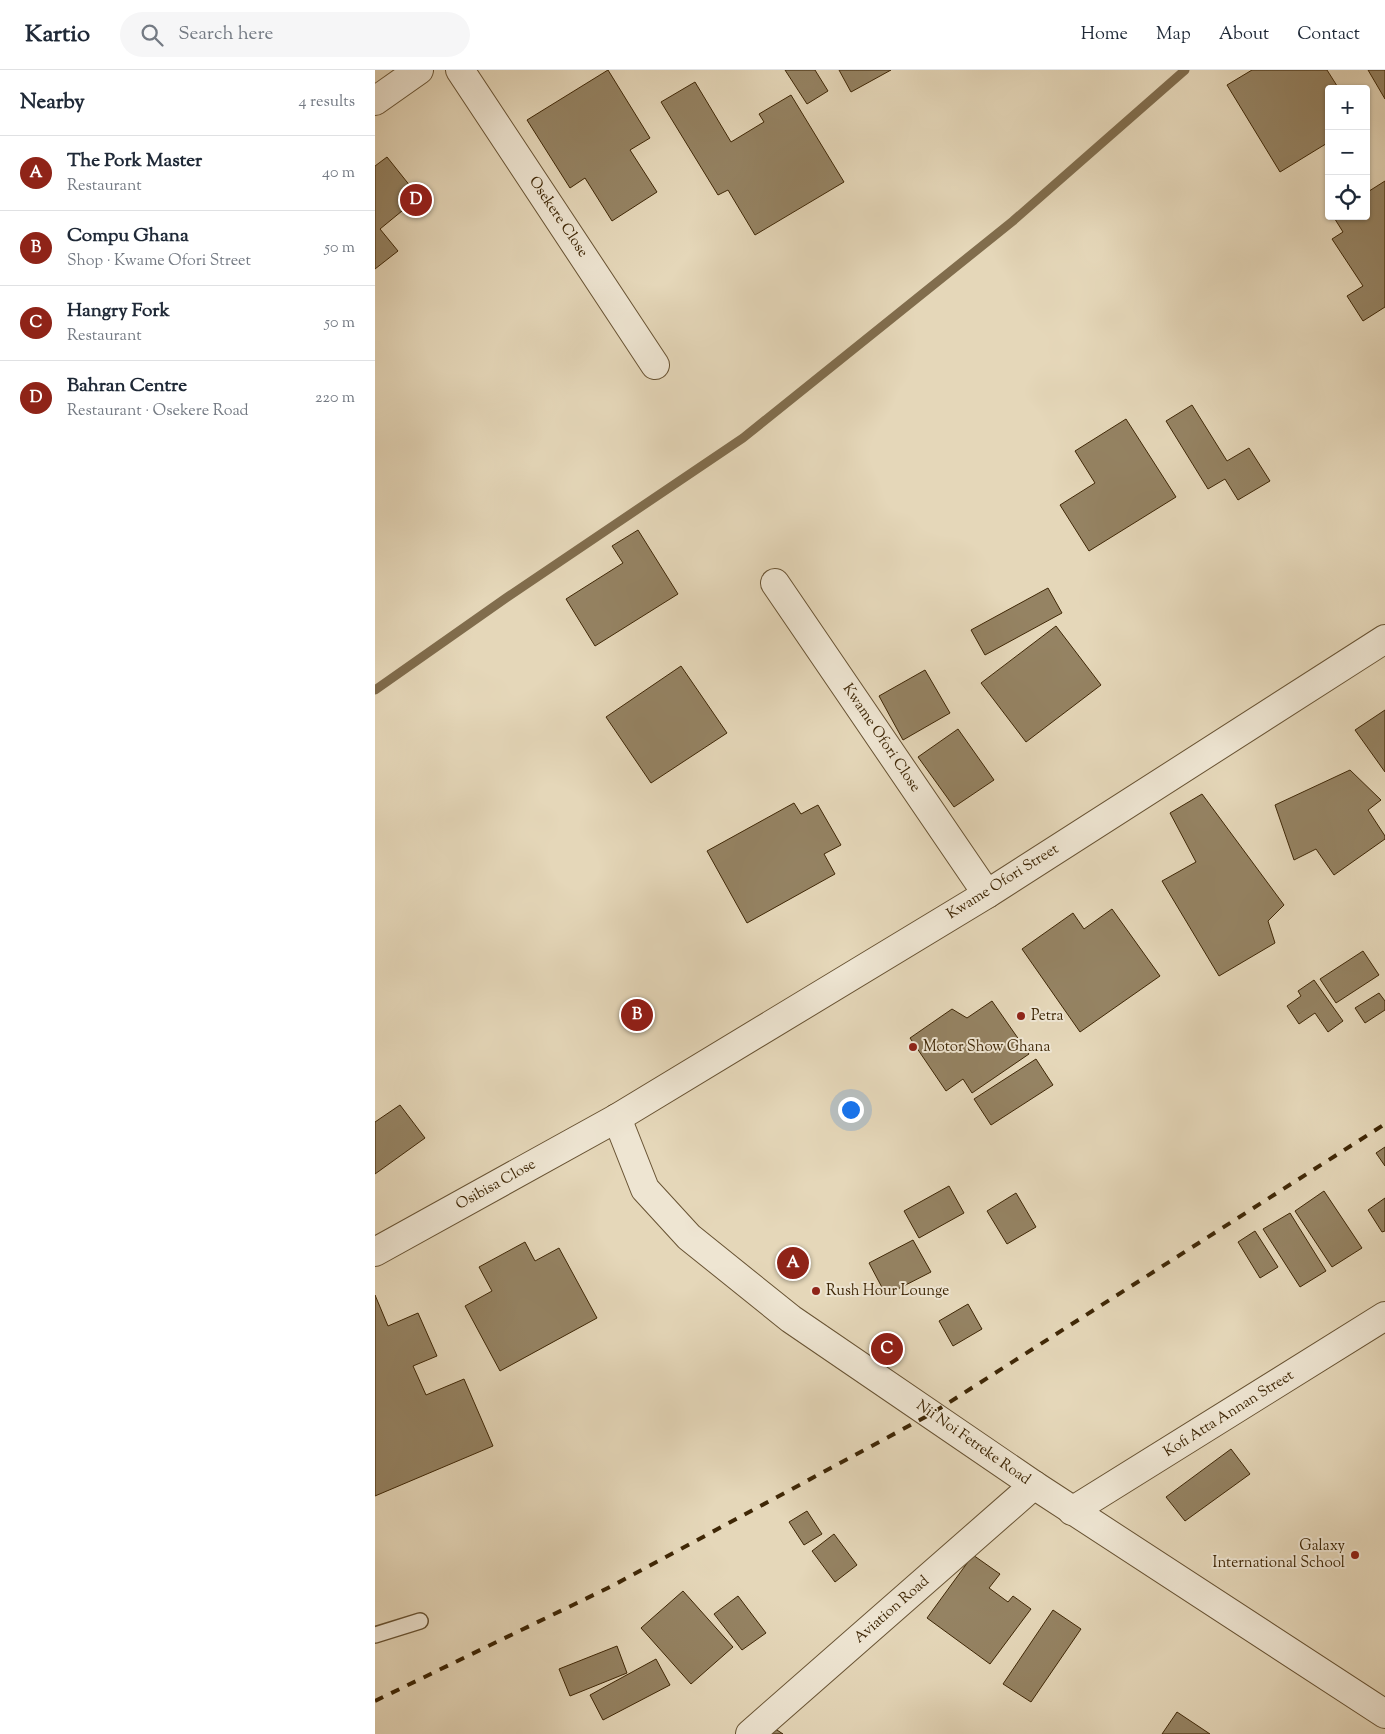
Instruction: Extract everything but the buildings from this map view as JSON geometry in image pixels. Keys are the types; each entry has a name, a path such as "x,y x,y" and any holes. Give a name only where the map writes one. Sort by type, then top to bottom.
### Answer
{"street":[{"path":"375,100 419,70"},
{"name":"Osekere Close","path":"460,70 655,365"},
{"name":"Kwame Ofori Close","path":"775,583 987,894"},
{"name":"Kwame Ofori Street","path":"617,1118 987,894 1385,639"},
{"name":"Osibisa Close","path":"375,1252 617,1118"},
{"name":"Nii Noi Fetreke Road","path":"617,1118 645,1189 689,1237 791,1318 1034,1485 1385,1714"},
{"name":"Kofi Atta Annan Street","path":"1072,1510 1385,1316"},
{"name":"Aviation Road","path":"750,1734 1034,1485"}],"lane":[{"path":"375,1635 420,1621"}],"waterway":[{"path":"375,690 506,598 743,438 1013,221 1185,70"}],"railway":[{"path":"375,1701 612,1586 931,1414 1385,1124"}],"place":[{"name":"Bahran Centre","path":"416,200"},
{"name":"Compu Ghana","path":"637,1015"},
{"name":"Petra","path":"1021,1016"},
{"name":"Motor Show Ghana","path":"913,1047"},
{"name":"The Pork Master","path":"793,1263"},
{"name":"Rush Hour Lounge","path":"816,1291"},
{"name":"Hangry Fork","path":"887,1349"},
{"name":"Galaxy International School","path":"1355,1555"}]}
